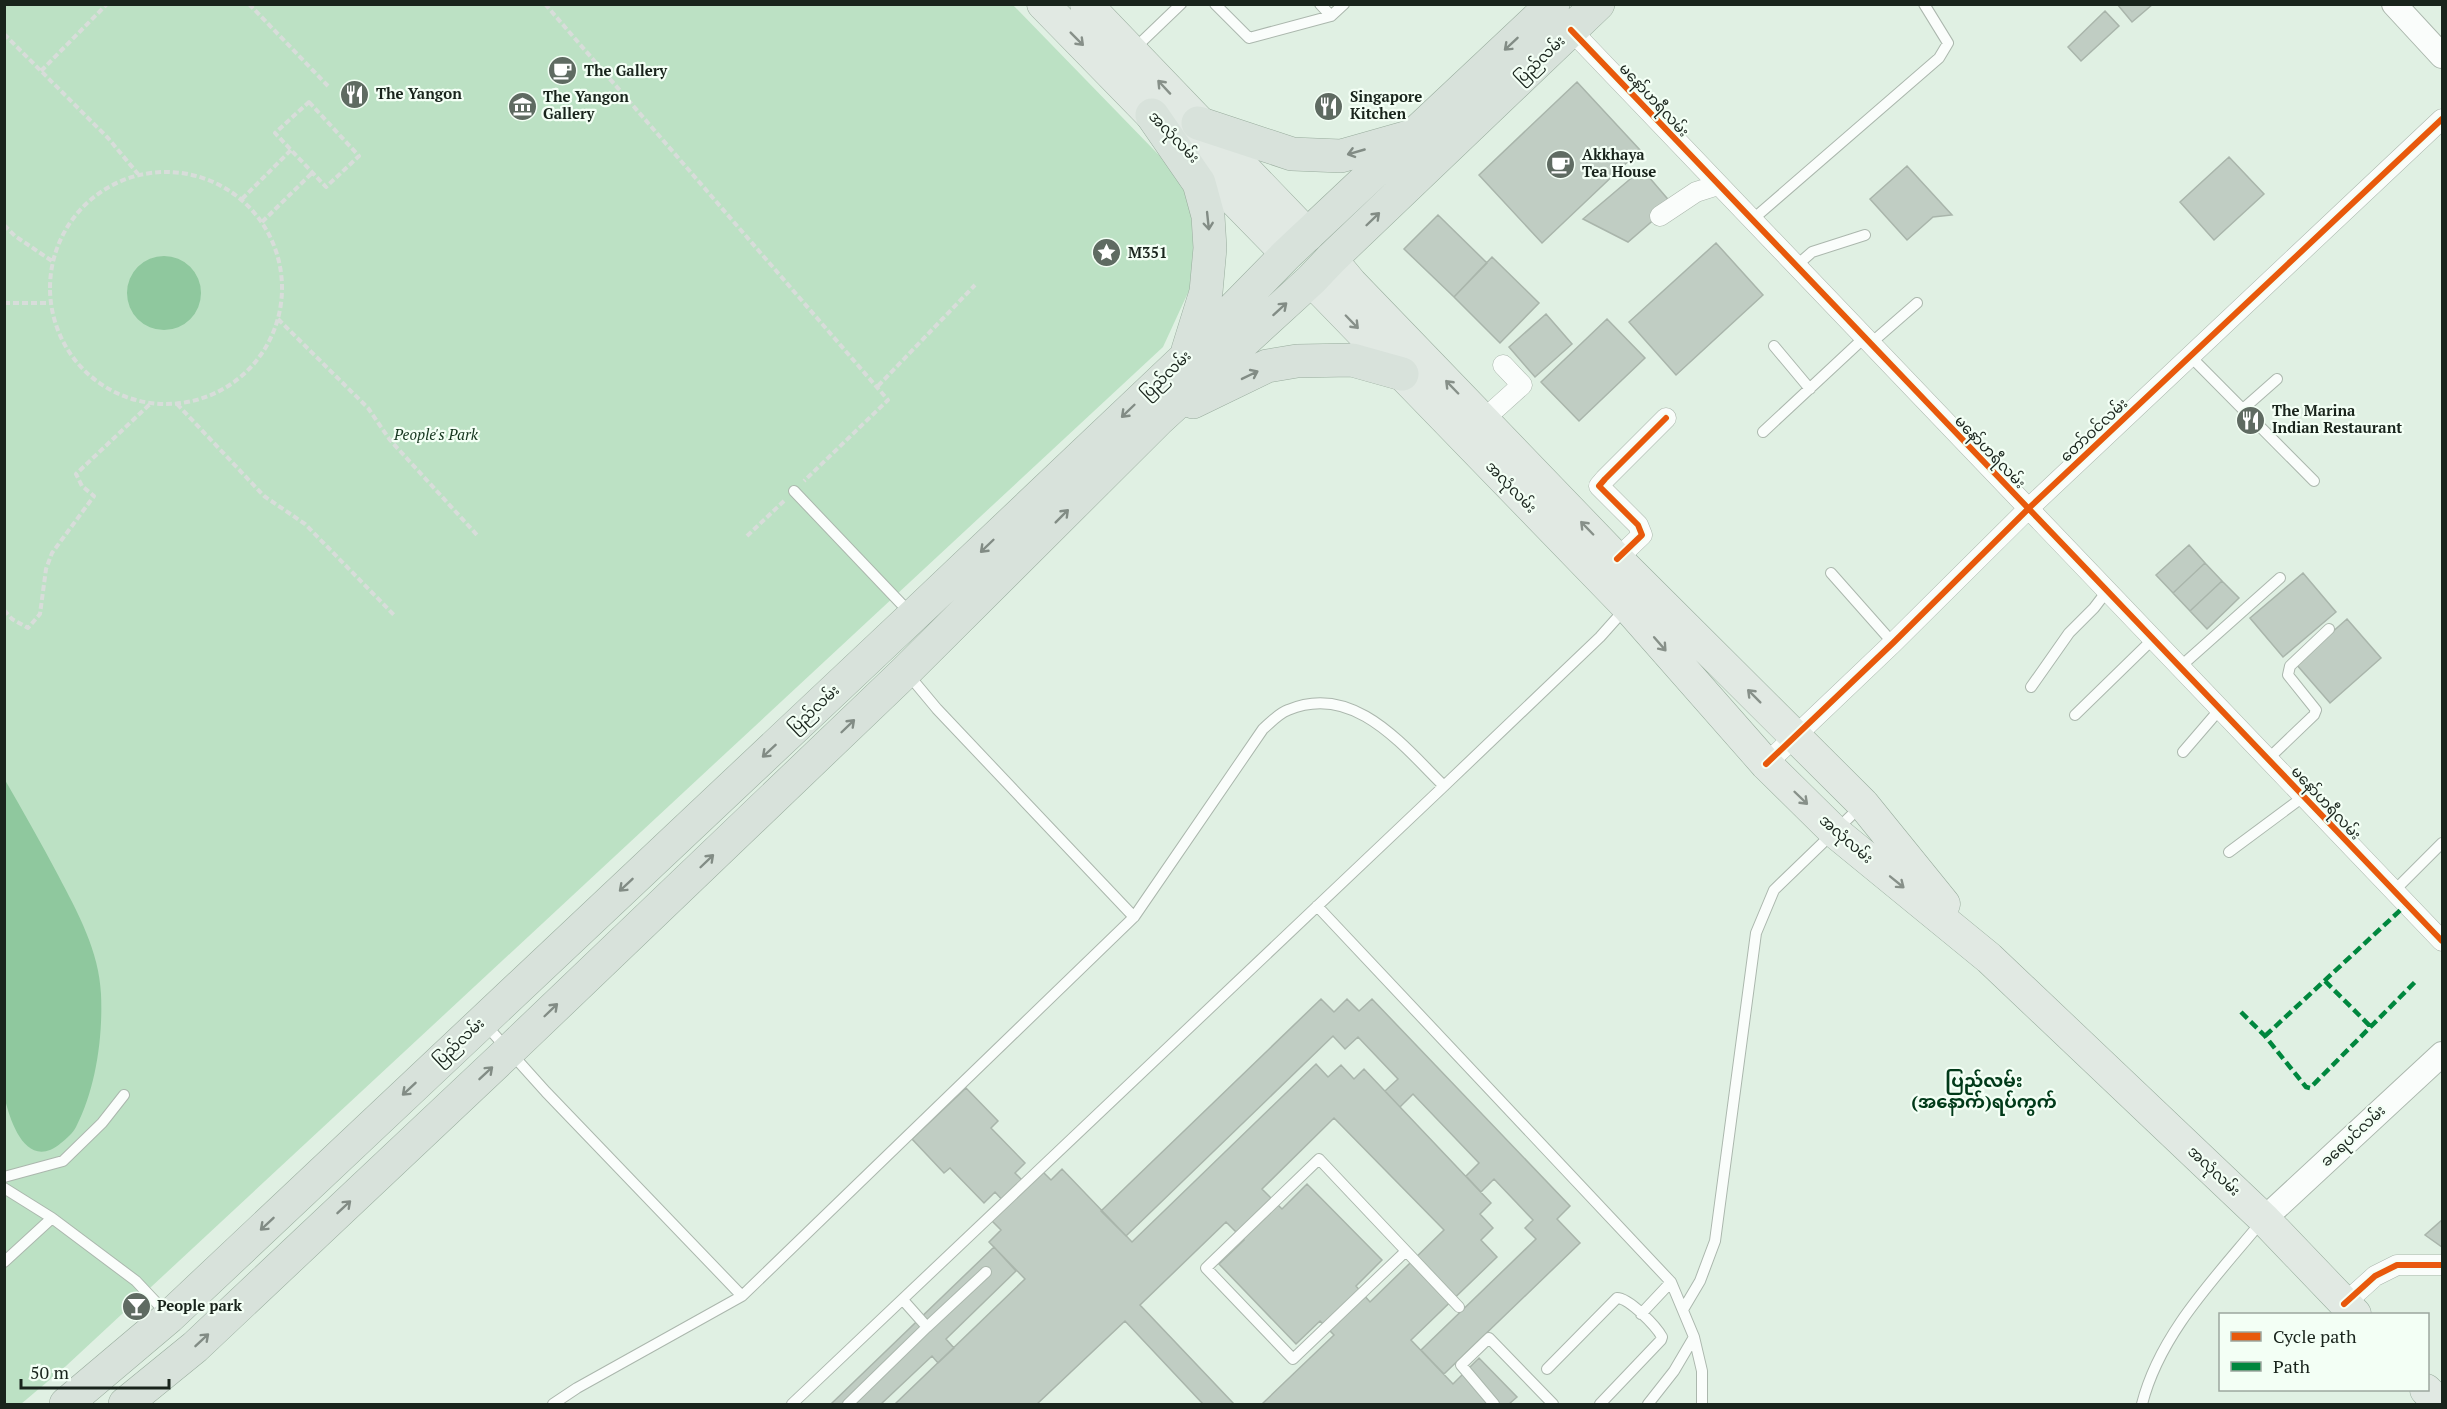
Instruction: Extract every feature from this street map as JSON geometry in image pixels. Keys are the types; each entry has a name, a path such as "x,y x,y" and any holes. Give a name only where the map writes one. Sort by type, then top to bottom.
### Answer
{"highway":[{"name":"ပြည်လမ်း","path":"66,1404 169,1317 1186,357 1297,245 1412,136 1556,12 1598,4"},
{"name":"ပြည်လမ်း","path":"125,1404 195,1347 509,1051 905,672 1159,419 1321,270 1556,12"},
{"path":"1152,115 1199,183 1208,216 1210,248 1206,292 1186,357"},
{"path":"1198,123 1292,154 1341,156 1412,136"},
{"name":"အလုံလမ်း","path":"1297,245 1321,270"},
{"path":"1159,419 1267,366 1297,361 1352,360 1402,374"}],"main road":[{"name":"အလုံလမ်း","path":"1043,4 1198,123 1297,245"},
{"name":"အလုံလမ်း","path":"1086,4 1152,115 1297,245"},
{"name":"အလုံလမ်း","path":"1321,270 1402,374 1637,597 1796,737 1863,804 1989,958"},
{"name":"အလုံလမ်း","path":"1321,270 1484,420 1617,559 1637,597 1766,764 1835,831 1989,958 2264,1219 2350,1309"},
{"path":"2428,1391 2440,1404"}],"street":[{"path":"2394,4 2442,56"},
{"name":"မနော်ဟရီလမ်း","path":"1556,12 1718,185 2442,941"},
{"name":"တော်ဝင်လမ်း","path":"1766,764 1893,643 2028,509 2442,119"},
{"path":"1660,216 1696,192 1718,185"},
{"path":"1484,420 1522,385 1503,365"},
{"path":"1617,559 1642,535 1638,525 1599,486 1666,418"},
{"name":"ခရေပင်လမ်း","path":"2264,1219 2442,1054"},
{"path":"2350,1309 2375,1276 2397,1265 2442,1265"}],"lane":[{"path":"1120,62 1181,4"},
{"path":"1215,4 1249,38 1331,16 1344,4"},
{"path":"1320,4 1331,16"},
{"path":"1752,220 1939,58 1948,43 1924,4"},
{"path":"1796,266 1812,252 1864,235"},
{"path":"1763,432 1810,388 1917,303"},
{"path":"1774,346 1810,388"},
{"path":"2190,356 2314,480"},
{"path":"2243,409 2277,379"},
{"path":"794,491 913,616"},
{"path":"1831,573 1893,643"},
{"path":"2180,667 2280,578"},
{"path":"2031,687 2069,633 2107,591"},
{"path":"792,1404 1444,786 1600,637 1637,597"},
{"path":"2268,759 2314,715 2316,710 2288,675 2290,666 2329,629"},
{"path":"2075,714 2153,639"},
{"path":"905,672 937,709 1134,916"},
{"path":"554,1404 577,1388 742,1296 1134,916 1263,729 1288,710 1311,704 1336,703 1357,712 1377,722 1444,786"},
{"path":"2183,752 2220,709"},
{"path":"2229,852 2303,797"},
{"path":"1684,1308 1700,1281 1715,1241 1756,933 1774,890 1863,804"},
{"path":"2394,891 2442,843"},
{"path":"1317,906 1671,1282 1684,1308 1694,1337 1702,1371 1702,1404"},
{"path":"482,1020 546,1092 742,1296"},
{"path":"4,1177 63,1161 95,1130 124,1095"},
{"path":"1406,1251 1293,1359 1206,1268 1319,1159 1459,1307"},
{"path":"4,1188 52,1218 136,1281 169,1317"},
{"path":"4,1262 52,1218"},
{"path":"2142,1404 2148,1382 2166,1346 2191,1308 2264,1219"},
{"path":"848,1404 986,1272"},
{"path":"1641,1314 1671,1282"},
{"path":"1547,1369 1617,1298 1622,1299 1660,1333 1661,1340 1600,1404"},
{"path":"903,1300 927,1327"},
{"path":"1648,1404 1674,1371 1694,1337"},
{"path":"1494,1404 1461,1365 1489,1338 1553,1404"}],"path":[{"path":"41,71 107,4"},
{"path":"249,4 328,86"},
{"path":"545,4 888,400 747,536"},
{"path":"4,34 108,138 138,174"},
{"path":"309,102 359,156 326,188 291,150 276,133 309,102"},
{"path":"242,199 291,150"},
{"path":"174,171 192,175 210,180 242,199 262,222 280,261 283,303 270,343 244,376 209,398 167,406 126,399 89,377 63,344 50,303 52,261 64,231 83,206 108,186 138,174 174,171"},
{"path":"262,222 312,173"},
{"path":"4,225 15,236 52,261"},
{"path":"878,386 975,285"},
{"path":"4,303 50,303"},
{"path":"278,319 368,408 390,440 477,535"},
{"path":"4,610 12,619 28,628 40,614 46,569 52,554 94,496 82,486 76,474 150,403"},
{"path":"177,404 264,496 306,524 395,616"}],"green space":[{"name":"People's Park","path":"5,5 1013,5 1188,185 1198,271 1163,347 66,1366 21,1404 5,1404"}],"shaded area":[{"path":"164,256 178,259 190,267 198,279 201,293 198,307 190,319 178,327 164,330 150,327 138,319 130,307 127,293 130,279 138,267 150,259"},
{"path":"5,780 80,918 92,947 101,994 101,1027 97,1062 83,1112 75,1129 67,1138 49,1150 39,1152 30,1148 17,1132 5,1099"}],"building":[{"path":"2117,4 2153,4 2132,22"},
{"path":"2105,11 2119,26 2081,61 2068,47"},
{"path":"1577,82 1640,150 1542,243 1479,175"},
{"path":"2229,157 2264,194 2214,240 2180,202"},
{"path":"1907,166 1952,215 1933,217 1907,240 1870,199"},
{"path":"1642,169 1672,204 1628,242 1583,219"},
{"path":"1438,215 1487,263 1454,297 1404,249"},
{"path":"1716,243 1763,295 1676,375 1629,322"},
{"path":"1492,257 1539,303 1500,343 1454,297"},
{"path":"1546,314 1572,344 1535,377 1509,347"},
{"path":"1607,319 1645,358 1579,421 1541,382"},
{"path":"2189,545 2205,563 2173,593 2156,575"},
{"path":"2205,563 2222,581 2190,611 2173,593"},
{"path":"2303,573 2336,612 2283,657 2250,618"},
{"path":"2222,581 2239,598 2207,629 2190,611"},
{"path":"2347,619 2381,658 2330,703 2296,664"},
{"path":"1321,999 1334,1012 1347,999 1359,1011 1372,999 1570,1206 1557,1219 1580,1243 1444,1374 1421,1350 1536,1239 1525,1228 1533,1220 1494,1179 1481,1192 1466,1176 1479,1163 1413,1094 1400,1107 1385,1091 1398,1079 1358,1037 1345,1049 1333,1036 1126,1236 1101,1211"},
{"path":"1316,1064 1328,1077 1341,1065 1354,1079 1364,1069 1491,1203 1480,1214 1493,1228 1481,1240 1497,1257 1411,1340 1453,1384 1479,1358 1517,1397 1509,1404 1262,1404 1334,1335 1320,1321 1296,1344 1219,1264 1244,1240 1226,1222 1140,1305 1234,1404 1203,1404 1125,1321 1037,1404 895,1404 1025,1279 989,1242 1001,1230 989,1218 1005,1203 995,1192 984,1203 950,1168 944,1173 912,1139 966,1088 998,1121 991,1128 1025,1163 1015,1173 1025,1183 1040,1169 1051,1180 1062,1169 1132,1242","holes":["1334,1118 1444,1230 1370,1302 1356,1286 1382,1260 1307,1184 1282,1209 1262,1189"]},
{"path":"2442,1220 2442,1247 2425,1235"},
{"path":"994,1247 1016,1271 946,1339 954,1348 938,1363 932,1356 881,1404 831,1404"}],"marked path":[{"path":"2265,1036 2407,904"},
{"path":"2325,981 2372,1028"},
{"path":"2241,1012 2265,1036 2306,1087 2310,1088 2416,981"}],"cycle path":[{"path":"1571,30 2442,941"},
{"path":"1766,764 1893,643 2028,509 2442,119"},
{"path":"1617,559 1642,535 1638,525 1599,486 1666,418"},
{"path":"2344,1304 2375,1276 2397,1265 2442,1265"}],"place":[{"name":"The Gallery","path":"563,71"},
{"name":"The Yangon","path":"355,94"},
{"name":"The Yangon Gallery","path":"522,106"},
{"name":"Singapore Kitchen","path":"1329,106"},
{"name":"Akkhaya Tea House","path":"1561,164"},
{"name":"M351","path":"1107,253"},
{"name":"The Marina Indian Restaurant","path":"2251,420"},
{"name":"People park","path":"136,1306"}],"district":[{"name":"ပြည်လမ်း (အနောက်)ရပ်ကွက်","path":"1984,1091"}]}
